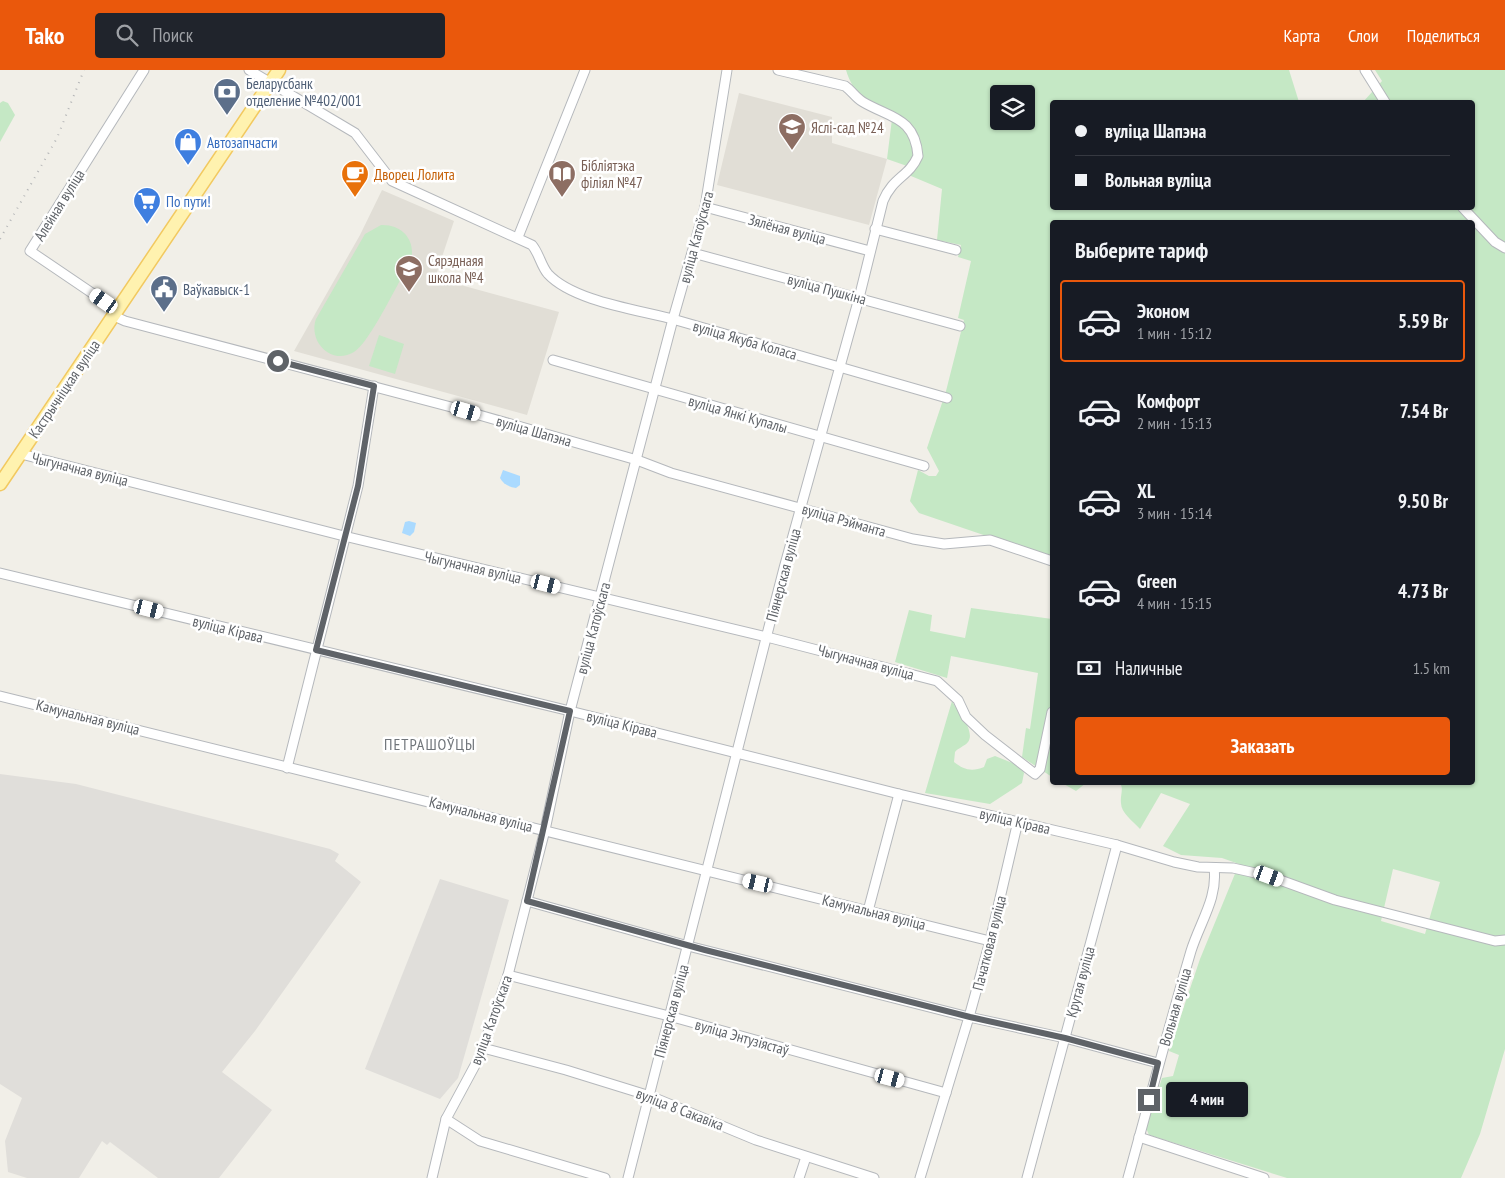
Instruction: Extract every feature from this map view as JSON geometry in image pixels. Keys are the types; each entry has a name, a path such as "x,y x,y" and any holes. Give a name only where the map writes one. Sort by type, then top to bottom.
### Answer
{"main road":[{"name":"Кастрычніцкая вуліца","path":"0,484 190,205 279,70"}],"street":[{"name":"Алейная вуліца","path":"116,313 30,251 144,70"},
{"path":"249,70 355,133 392,181 454,211 518,237 585,70"},
{"name":"вуліца Катоўскага","path":"432,1178 446,1119 483,1048 508,975 545,830 570,711 673,319 705,207 727,70"},
{"name":"Піянерская вуліца","path":"628,1178 708,872 736,753 819,437 859,298 875,229 888,187 914,165 918,156 914,135 899,118 860,100 853,91 845,86 778,70"},
{"path":"1365,70 1384,100"},
{"name":"Зялёная вуліца","path":"705,207 870,251"},
{"path":"1465,210 1474,220"},
{"path":"1475,221 1495,242 1505,248"},
{"path":"875,229 956,250"},
{"name":"вуліца Якуба Коласа","path":"518,237 532,245 538,252 548,274 568,288 595,300 673,319 947,398"},
{"name":"вуліца Пушкіна","path":"693,253 960,326"},
{"name":"вуліца Шапэна","path":"116,313 134,324 374,386 637,460"},
{"name":"вуліца Янкі Купалы","path":"553,360 924,466"},
{"path":"287,768 358,486 374,386"},
{"name":"Чыгуначная вуліца","path":"21,454 344,536 767,637 937,681 958,700 966,717 985,735 1035,774 1040,769 1050,722"},
{"name":"вуліца Рэйманта","path":"637,460 671,473 913,539 944,544 990,540 1050,560"},
{"name":"вуліца Кірава","path":"0,573 570,711 899,794 1118,845 1174,862 1198,867 1234,868 1269,876 1335,900 1410,921 1496,940 1505,940"},
{"name":"Камунальная вуліца","path":"0,696 990,941"},
{"path":"868,911 899,794"},
{"name":"Пачатковая вуліца","path":"920,1178 970,1017 1018,821"},
{"name":"Крутая вуліца","path":"1027,1178 1118,845"},
{"name":"Вольная вуліца","path":"1128,1178 1158,1063 1195,938 1213,896 1216,883 1214,868"},
{"path":"527,901 688,946 970,1017 1065,1038 1158,1063"},
{"name":"вуліца Энтузіястаў","path":"508,975 669,1016 946,1093"},
{"name":"вуліца 8 Сакавіка","path":"483,1048 566,1070 650,1096 756,1140 874,1178"},
{"path":"446,1119 480,1141 605,1178"},
{"path":"1139,1137 1264,1178"},
{"path":"799,1178 806,1157"}],"shaded area":[{"name":"Яслі-сад №24","path":"739,93 832,117 832,143 887,159 869,225 717,185"},
{"name":"Сярэднаяя школа №4","path":"382,190 454,221 435,278 559,312 527,415 294,351 360,235"},
{"path":"0,774 76,784 330,849 339,854 335,861 361,882 255,1031 222,1072 272,1110 219,1178 158,1178 110,1142 107,1145 102,1141 79,1178 27,1178 8,1172 5,1141 22,1098 0,1084"},
{"path":"440,879 509,900 458,1078 440,1099 365,1069"}],"green space":[{"path":"846,70 1289,70 1298,100 1050,100 1050,210 1475,210 1475,100 1365,100 1382,81 1375,70 1505,70 1505,1049 1480,1134 1461,1178 1287,1178 1149,1135 1146,1128 1162,1078 1173,1076 1179,1055 1169,1051 1200,959 1239,864 1222,858 1181,855 1163,846 1190,804 1161,793 1140,829 1123,810 1121,785 1475,785 1475,220 1050,220 1050,556 1042,555 919,513 910,501 918,470 929,476 936,476 939,471 927,448 946,391 964,320 958,318 971,261 958,257 961,245 937,240 942,189 911,176 907,166 887,159 892,119 858,93 849,79","holes":["1393,869 1440,882 1425,934 1381,921"]},
{"path":"3,101 8,103 15,115 0,142 0,103"},
{"path":"381,225 395,227 406,235 411,246 411,260 376,324 360,347 345,356 330,354 318,343 314,327 316,319 365,234"},
{"path":"379,335 404,344 395,374 369,366"},
{"path":"971,608 1050,619 1050,776 1022,757 1026,728 1030,729 1038,673 951,656 947,678 895,662 909,610 932,615 930,631 965,638"},
{"path":"952,701 970,732 968,742 955,752 954,762 961,767 972,770 984,767 987,759 995,756 1020,766 1024,773 1022,783 990,804 925,793"},
{"path":"1066,785 1084,785 1076,791"}],"water":[{"path":"503,470 520,476 520,485 516,488 505,484 500,478"},
{"path":"405,522 416,523 414,532 410,536 402,533"}],"railway":[{"path":"0,239 57,138 84,70"}],"place":[{"name":"Беларусбанк отделение №402/001","path":"227,116"},
{"name":"Яслі-сад №24","path":"792,151"},
{"name":"Автозапчасти","path":"188,166"},
{"name":"Дворец Лолита","path":"355,198"},
{"name":"Бібліятэка філіял №47","path":"562,198"},
{"name":"По пути!","path":"147,225"},
{"name":"Сярэднаяя школа №4","path":"409,293"},
{"name":"Ваўкавыск-1","path":"164,313"}],"district":[{"name":"ПЕТРАШОЎЦЫ","path":"430,744"}],"route":[{"path":"278,361 374,386 358,486 316,650 570,711 545,830 527,901 705,950 970,1017 1065,1038 1158,1063 1149,1100"}]}
